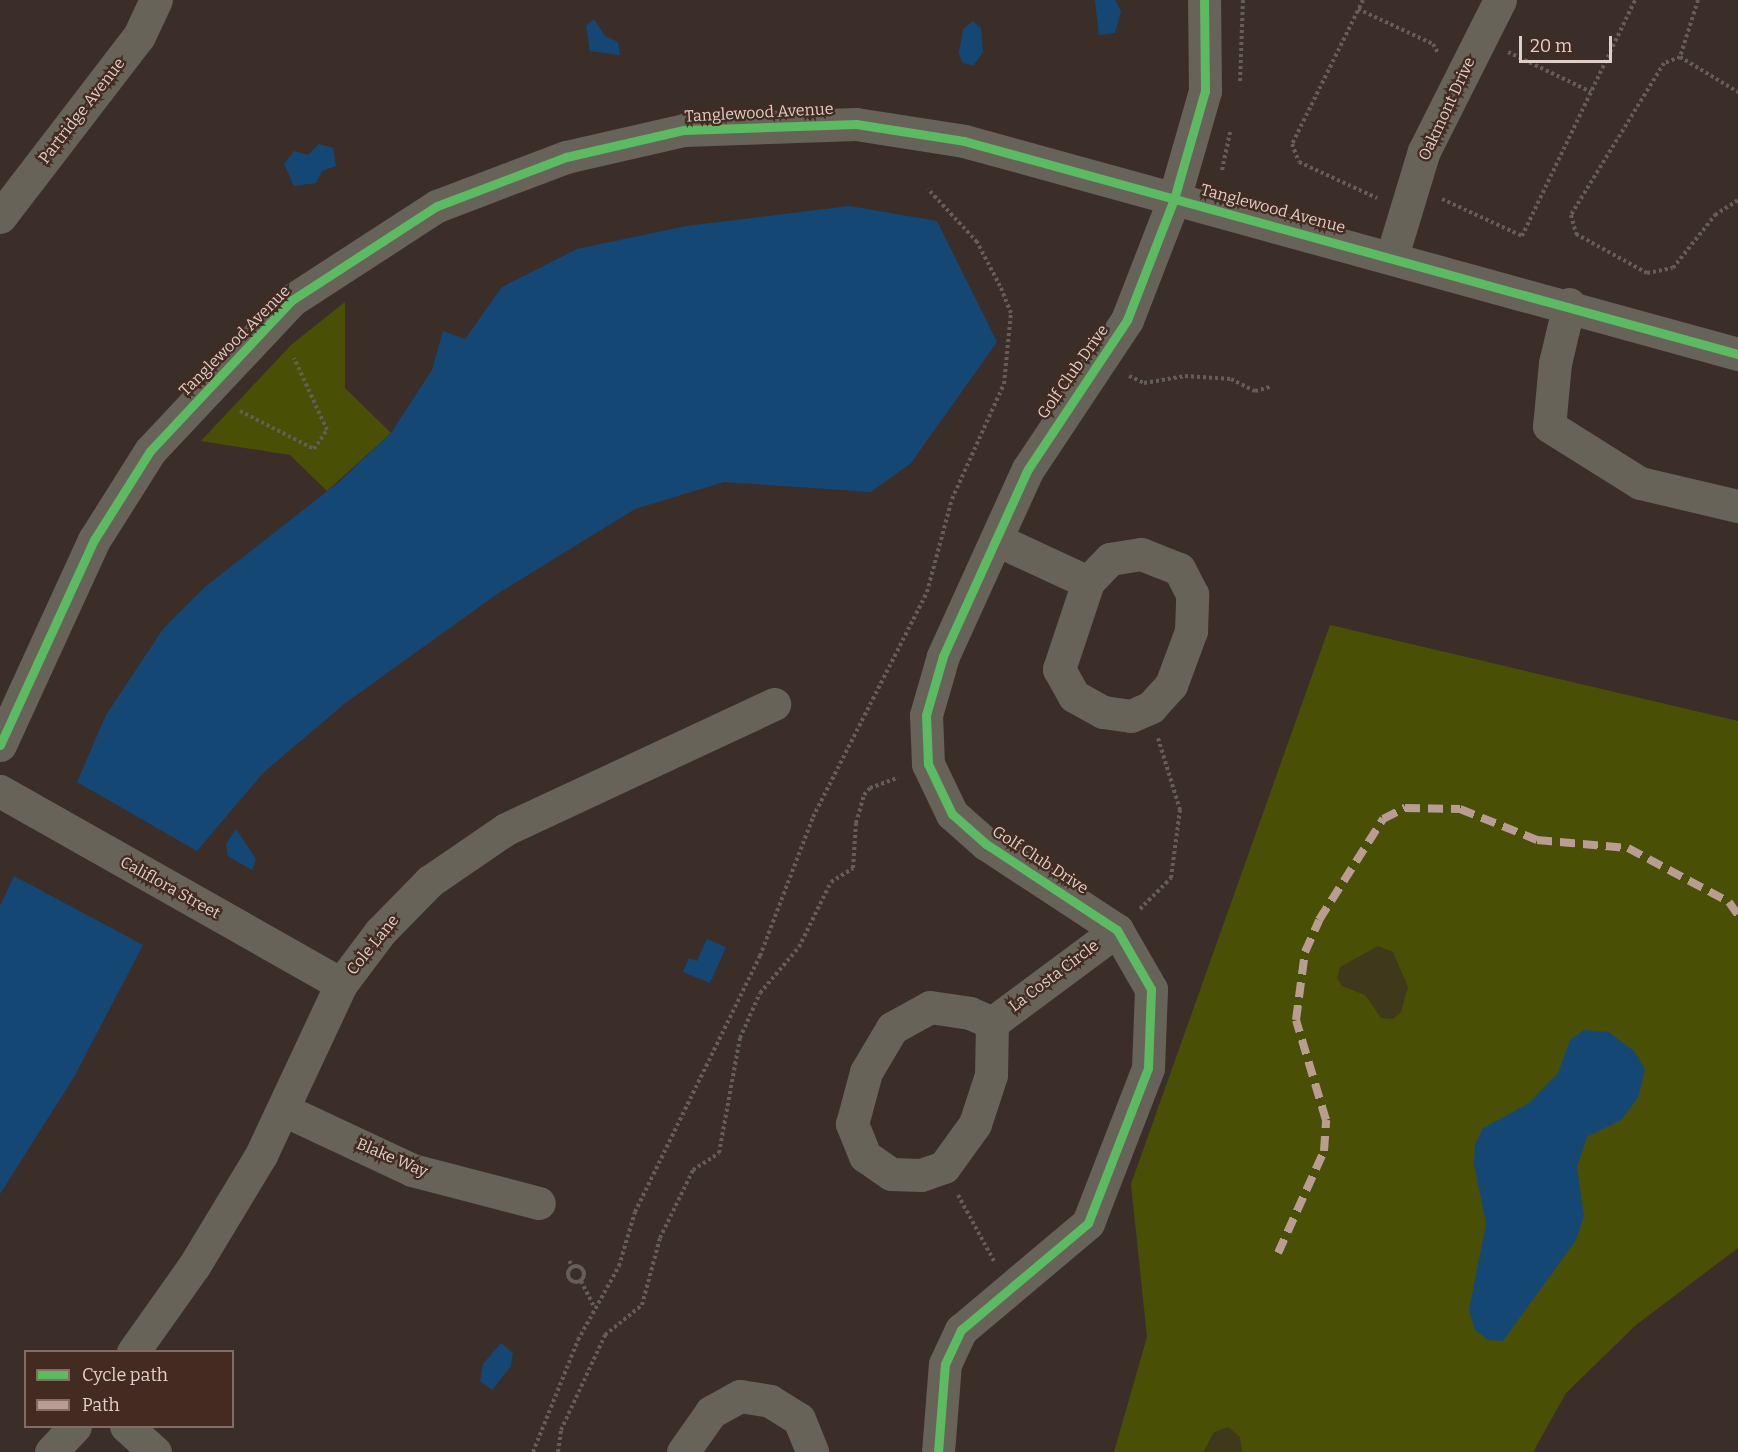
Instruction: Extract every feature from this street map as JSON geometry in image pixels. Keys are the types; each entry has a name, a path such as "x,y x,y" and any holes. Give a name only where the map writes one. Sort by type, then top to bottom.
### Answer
{"street":[{"name":"Partridge Avenue","path":"0,217 139,36 156,0"},
{"name":"Golf Club Drive","path":"938,1452 945,1364 962,1330 1007,1289 1088,1223 1148,1068 1151,989 1117,930 986,844 952,814 928,764 926,715 940,666 1039,450 1127,320 1174,199 1205,91 1204,0"},
{"name":"Oakmont Drive","path":"1392,256 1424,151 1500,0"},
{"name":"Tanglewood Avenue","path":"0,745 94,540 150,451 292,300 437,206 566,157 684,130 856,124 964,141 1569,304 1738,354"},
{"path":"1569,304 1555,363 1549,426 1640,483 1738,506"},
{"path":"997,540 1088,582"},
{"path":"1140,554 1179,569 1192,594 1191,631 1171,685 1151,707 1131,716 1103,712 1074,696 1059,669 1088,582 1110,559 1140,554"},
{"name":"Cole Lane","path":"134,1350 194,1266 284,1110 341,984 380,932 429,881 506,829 774,704"},
{"name":"Califlora Street","path":"0,791 341,984"},
{"name":"La Costa Circle","path":"992,1023 970,1013 930,1007 892,1028 866,1072 852,1124 865,1156 891,1174 921,1175 944,1167 975,1124 988,1085 992,1023 1117,930"},
{"name":"Blake Way","path":"284,1110 412,1170 539,1203"},
{"path":"683,1452 711,1412 740,1396 770,1401 798,1419 812,1452"},
{"path":"51,1452 73,1428"},
{"path":"128,1428 155,1452"}],"path":[{"path":"1363,0 1292,144 1299,162 1368,196 1407,207 1432,194 1522,236 1635,0"},
{"path":"1680,57 1698,0"},
{"path":"1358,9 1467,66 1501,49 1591,92"},
{"path":"1680,57 1738,92"},
{"path":"1680,57 1664,63 1571,215 1576,234 1647,273 1673,268 1715,215 1738,200"},
{"path":"533,1452 594,1306 619,1266 658,1162 718,1049 855,726 927,592 952,499 1004,384 1011,313 977,242 928,189"},
{"path":"240,411 314,449 327,430 294,358"},
{"path":"1099,362 1144,383 1185,376 1231,379 1255,392 1270,387"},
{"path":"1117,930 1171,878 1180,810 1158,738 1131,716"},
{"path":"558,1452 561,1431 605,1335 642,1305 660,1238 693,1170 719,1153 740,1038 760,993 800,947 831,882 853,868 856,823 864,795 870,788 928,764"},
{"path":"944,1167 1007,1289"},
{"path":"570,1261 573,1266 584,1272 580,1281"},
{"path":"573,1266 569,1278 580,1281 594,1306"}],"green space":[{"path":"345,302 345,388 391,433 327,491 290,455 201,441 291,345"},
{"path":"1330,625 1738,721 1738,1248 1636,1325 1566,1393 1533,1452 1114,1452 1147,1337 1131,1184"}],"sand":[{"path":"1378,946 1393,952 1408,987 1401,1012 1393,1019 1381,1018 1365,995 1342,986 1337,978 1340,967"},
{"path":"1228,1427 1240,1437 1242,1452 1203,1452 1214,1432"}],"water":[{"path":"1095,0 1115,0 1121,11 1115,33 1099,35"},
{"path":"594,19 605,36 618,42 620,55 590,51 586,26"},
{"path":"973,21 981,28 983,52 973,66 962,62 959,53 963,29"},
{"path":"319,144 333,148 336,166 322,171 316,183 294,186 284,164 294,151 308,155"},
{"path":"849,206 937,221 997,342 911,463 871,492 724,482 635,509 497,594 344,704 263,773 197,851 77,782 106,715 163,629 205,587 339,482 391,433 432,370 443,331 465,339 502,287 577,249 686,226"},
{"path":"236,829 256,859 252,870 228,856 226,844"},
{"path":"14,876 143,945 74,1077 0,1194 0,906"},
{"path":"707,939 726,947 710,983 683,972 689,958 697,961"},
{"path":"1584,1030 1609,1032 1635,1052 1645,1070 1638,1098 1621,1120 1587,1137 1577,1167 1584,1216 1576,1240 1503,1341 1488,1340 1475,1330 1469,1310 1486,1224 1474,1164 1475,1144 1483,1128 1529,1103 1558,1073 1570,1040"},
{"path":"501,1343 513,1353 511,1366 492,1390 480,1381 483,1364"}],"marked path":[{"path":"1278,1253 1324,1151 1326,1120 1296,1020 1305,952 1319,920 1383,819 1405,808 1460,809 1537,840 1628,848 1729,902 1738,915"}],"cycle path":[{"path":"938,1452 945,1364 961,1330 1088,1223 1148,1068 1151,989 1117,930 986,844 952,814 928,764 926,715 943,656 1028,469 1127,320 1174,199 1205,91 1204,0"},
{"path":"0,745 94,540 150,451 292,300 437,206 566,157 684,130 856,124 964,141 1738,354"}]}
